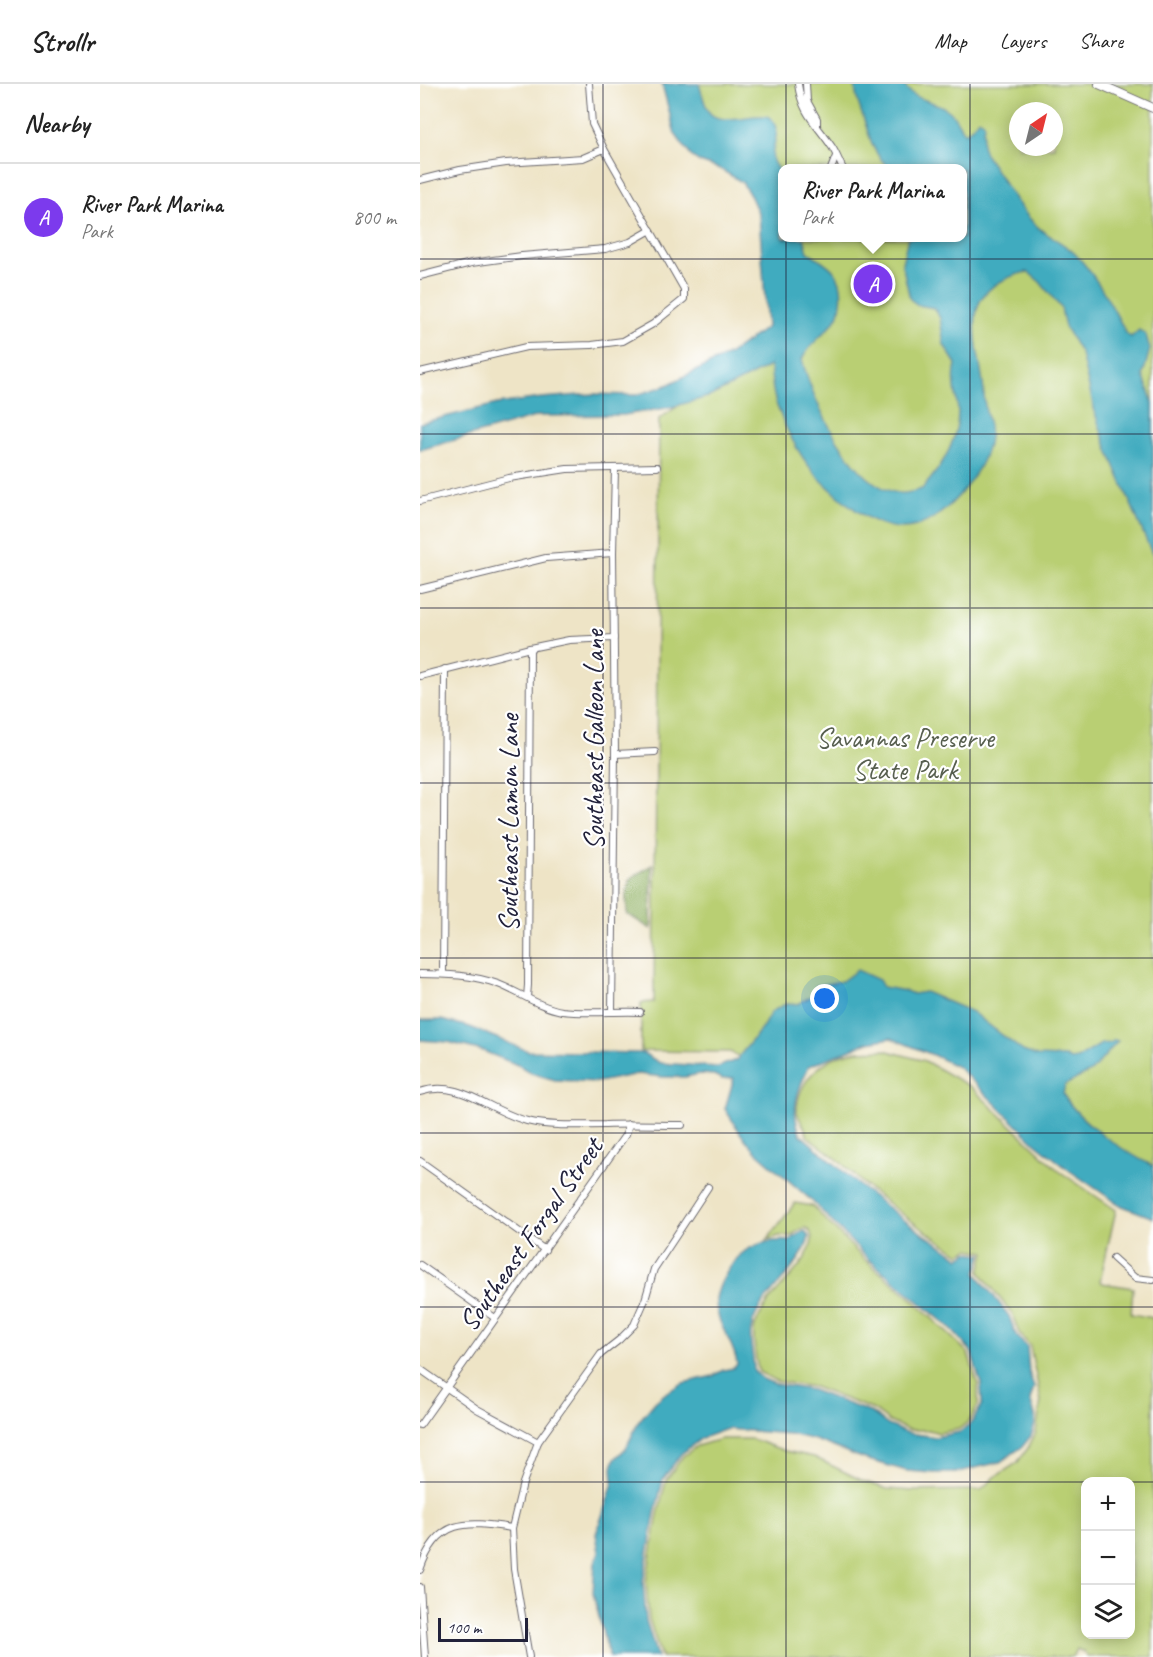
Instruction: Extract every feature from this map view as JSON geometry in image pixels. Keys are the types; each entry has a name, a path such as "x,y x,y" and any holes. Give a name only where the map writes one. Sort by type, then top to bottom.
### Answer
{"main road":[{"path":"1099,84 1153,108"}],"street":[{"path":"420,372 526,347 592,345 623,341 653,324 684,299 684,289 592,124 589,84"},
{"path":"798,84 800,101 810,120 817,125 841,164"},
{"path":"806,84 807,101 817,119 817,125"},
{"path":"420,180 460,170 506,163 584,158 604,149"},
{"path":"833,164 836,156"},
{"path":"420,276 481,262 522,256 605,249 630,242 651,230"},
{"path":"420,501 509,478 567,469 657,467"},
{"name":"Southeast Galleon Lane","path":"612,1011 615,469"},
{"path":"420,589 546,558 613,553"},
{"path":"420,676 569,640 614,638"},
{"name":"Southeast Lamon Lane","path":"526,997 528,985 530,648"},
{"path":"443,974 445,669"},
{"path":"615,754 655,752"},
{"path":"420,974 443,974 498,984 547,1007 563,1011 640,1012"},
{"path":"420,1092 445,1088 460,1091 498,1111 527,1121 561,1125 682,1125"},
{"name":"Southeast Forgal Street","path":"420,1425 626,1134 629,1124"},
{"path":"420,1161 545,1250"},
{"path":"529,1657 514,1569 512,1528 523,1483 538,1442 601,1354 634,1325 645,1300 654,1269 708,1188"},
{"path":"1113,1258 1135,1278 1153,1280"},
{"path":"420,1265 495,1318"},
{"path":"420,1369 477,1409 538,1442"},
{"path":"420,1570 426,1552 436,1539 448,1530 465,1523 512,1528"},
{"path":"420,1587 425,1657"}],"green space":[{"name":"Savannas Preserve State Park","path":"677,84 1153,84 1153,1184 882,1002 757,1065 730,1052 641,1051 641,1003 654,1002 659,419 720,378 790,305 783,242 967,242 967,164 778,164 778,205"},
{"path":"652,865 651,929 627,914 626,896 630,879"},
{"path":"884,1050 925,1061 971,1087 1059,1171 1116,1210 1100,1281 1133,1288 1131,1314 1153,1318 1153,1657 1087,1657 1084,1652 1077,1649 1072,1657 661,1657 649,1619 646,1582 666,1480 683,1456 697,1446 721,1439 752,1439 785,1451 814,1457 863,1481 887,1489 981,1490 995,1477 1017,1463 1036,1432 1041,1401 1030,1346 1019,1333 1012,1314 980,1272 985,1252 969,1249 960,1254 868,1188 837,1159 807,1136 797,1110 798,1099 807,1080 831,1059 859,1051"},
{"path":"795,1203 812,1206 865,1260 911,1298 968,1353 978,1385 978,1405 970,1420 959,1429 939,1433 929,1430 909,1430 890,1422 874,1410 814,1387 776,1381 759,1372 754,1342 755,1326 772,1297 801,1264 811,1243 811,1235 806,1228 800,1229 791,1236 779,1236 767,1240"}],"water":[{"path":"662,84 699,84 707,109 720,118 770,117 776,129 772,155 778,169 778,242 805,242 808,252 829,266 841,285 839,315 802,359 807,376 825,418 850,459 865,475 882,487 899,493 908,493 922,489 942,463 952,444 958,412 954,376 956,364 944,345 940,318 934,308 918,305 910,299 902,263 907,242 967,242 967,164 885,164 872,144 857,101 855,84 903,84 919,98 948,110 966,133 979,119 984,123 982,145 985,154 1024,211 1035,225 1066,246 1085,265 1127,334 1131,337 1139,330 1146,335 1150,349 1143,375 1153,403 1153,556 1108,450 1096,416 1081,354 1065,327 1061,308 1040,282 1028,272 998,283 986,293 978,306 975,325 989,429 986,453 971,481 942,512 924,523 907,528 890,527 856,510 814,472 801,455 785,426 775,401 770,366 711,396 672,407 624,415 538,416 420,450 420,423 497,404 541,398 594,394 636,395 665,386 728,355 767,327 759,215 751,197 742,182 691,156 675,134"},
{"path":"857,970 879,980 883,987 913,994 925,992 972,1012 1023,1051 1037,1056 1077,1059 1101,1044 1118,1041 1092,1071 1065,1085 1063,1094 1091,1126 1153,1166 1153,1218 1120,1205 1070,1171 1035,1143 958,1067 933,1055 891,1038 868,1042 809,1066 796,1100 797,1126 801,1135 865,1190 916,1229 960,1258 968,1252 982,1254 976,1273 1009,1316 1016,1335 1027,1347 1029,1372 1034,1387 1030,1400 1035,1415 1035,1424 1031,1436 1022,1447 1000,1462 954,1473 907,1471 865,1459 815,1440 790,1434 727,1429 702,1438 681,1454 663,1479 655,1513 643,1582 646,1620 657,1657 609,1657 593,1593 595,1563 599,1552 596,1534 613,1483 612,1467 615,1459 626,1448 639,1421 667,1392 683,1383 734,1368 737,1364 736,1356 719,1320 716,1297 726,1274 735,1260 745,1251 766,1242 789,1241 805,1231 809,1237 797,1261 769,1295 754,1318 751,1335 754,1371 763,1379 775,1384 812,1390 872,1413 888,1425 908,1433 936,1437 960,1432 972,1422 982,1405 981,1384 971,1351 949,1327 867,1258 811,1200 756,1152 741,1134 725,1109 734,1078 722,1079 714,1075 700,1074 663,1077 638,1074 598,1082 555,1080 531,1073 483,1051 448,1042 420,1040 420,1020 441,1020 470,1027 528,1051 643,1053 660,1063 718,1067 736,1060 762,1028 771,1012 787,1003 798,1004 812,996 816,986 842,981"}],"place":[{"name":"River Park Marina","path":"873,284"}]}
